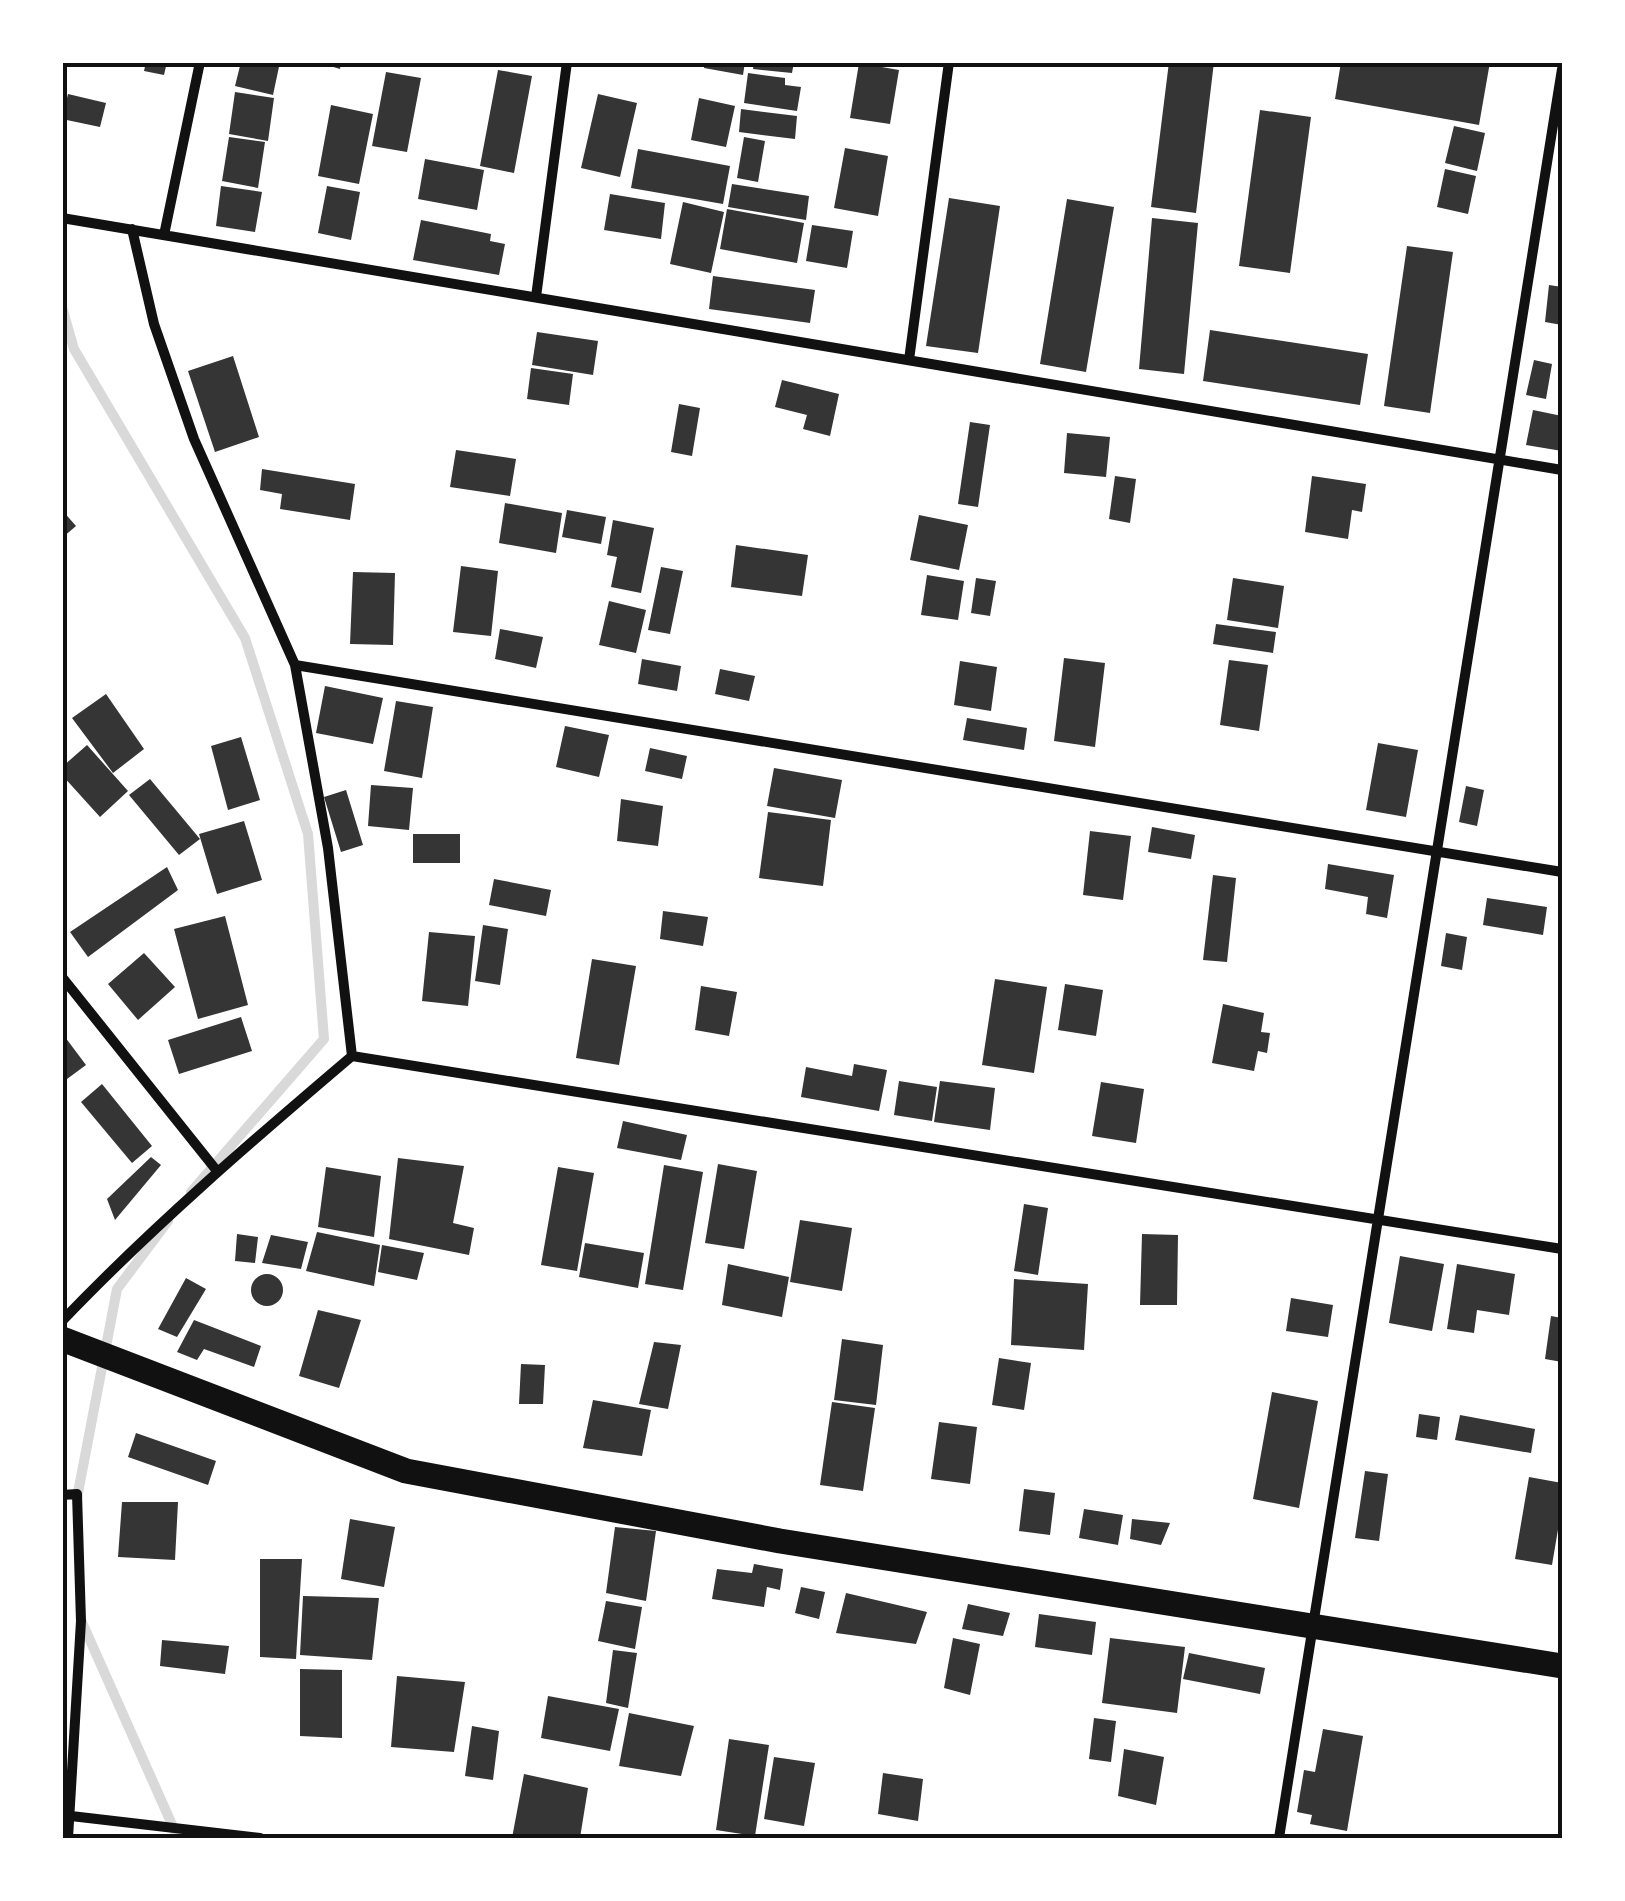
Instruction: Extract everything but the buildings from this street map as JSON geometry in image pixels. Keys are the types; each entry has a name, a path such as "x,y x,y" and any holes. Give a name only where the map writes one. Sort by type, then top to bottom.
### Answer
{"main road":[{"path":"71,1343 406,1471 780,1542 1562,1666"}],"street":[{"path":"164,235 200,62"},
{"path":"536,297 567,62"},
{"path":"909,360 949,62"},
{"path":"1279,1838 1562,69"},
{"path":"62,218 1562,470"},
{"path":"132,229 154,324 194,439 296,664 328,848 352,1056"},
{"path":"296,664 1562,872"},
{"path":"62,978 217,1170"},
{"path":"62,1321 217,1170 352,1056 1562,1249"},
{"path":"62,1494 77,1494 81,1621 68,1838"},
{"path":"71,1816 260,1838"}],"waterway":[{"path":"62,307 74,349 245,638 308,834 324,1039 191,1192"},
{"path":"77,1498 117,1289 168,1221"},
{"path":"81,1620 178,1838"}]}
